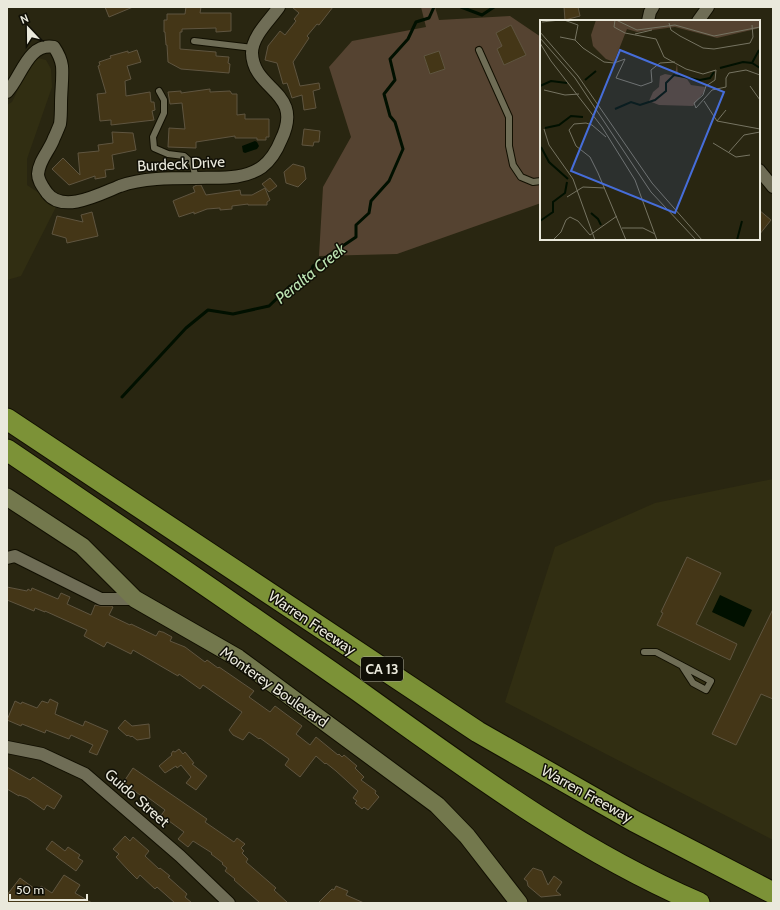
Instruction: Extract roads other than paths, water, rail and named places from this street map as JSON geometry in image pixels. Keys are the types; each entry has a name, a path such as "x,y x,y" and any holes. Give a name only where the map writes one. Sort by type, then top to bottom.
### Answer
{"highway":[{"name":"Warren Freeway","path":"7,419 478,732 628,818 773,893"},
{"name":"Warren Freeway","path":"7,450 201,581 459,763 514,800 572,837 611,859 650,880 699,903"}],"street":[{"path":"253,48 259,32 280,7"},
{"path":"647,20 653,7"},
{"path":"699,20 708,7"},
{"name":"Burdeck Drive","path":"7,92 30,56 46,46 54,47 62,66 60,123 54,140 40,165 38,175 42,186 48,195 58,200 70,203 84,200 125,184 157,179 234,177 246,175 262,166 275,153 287,128 289,119 288,110 284,101 258,72 254,62 253,48"},
{"path":"760,171 773,187"},
{"name":"Monterey Boulevard","path":"7,497 82,546 135,599 238,658 437,805 467,836 519,903"},
{"path":"7,558 15,556 101,599 135,599"},
{"name":"Guido Street","path":"7,747 42,754 85,774 180,856 229,903"}],"lane":[{"path":"194,41 253,48"},
{"path":"479,50 509,117 509,146 513,165 521,177 533,182 540,181"},
{"path":"159,91 164,100 164,113 153,137 154,148 168,154 184,156 192,163 196,178"},
{"path":"644,652 656,652 711,680 706,690 692,683 682,666"}],"waterway":[{"name":"Peralta Creek","path":"122,397 186,328 208,310 233,314 269,306 290,286 309,277 313,266 356,237 356,225 369,213 371,201 389,181 403,149 395,122 390,116 384,94 395,80 390,59 408,39 416,22 429,18 434,7"},
{"name":"Peralta Creek","path":"461,7 482,15 494,7"}]}
